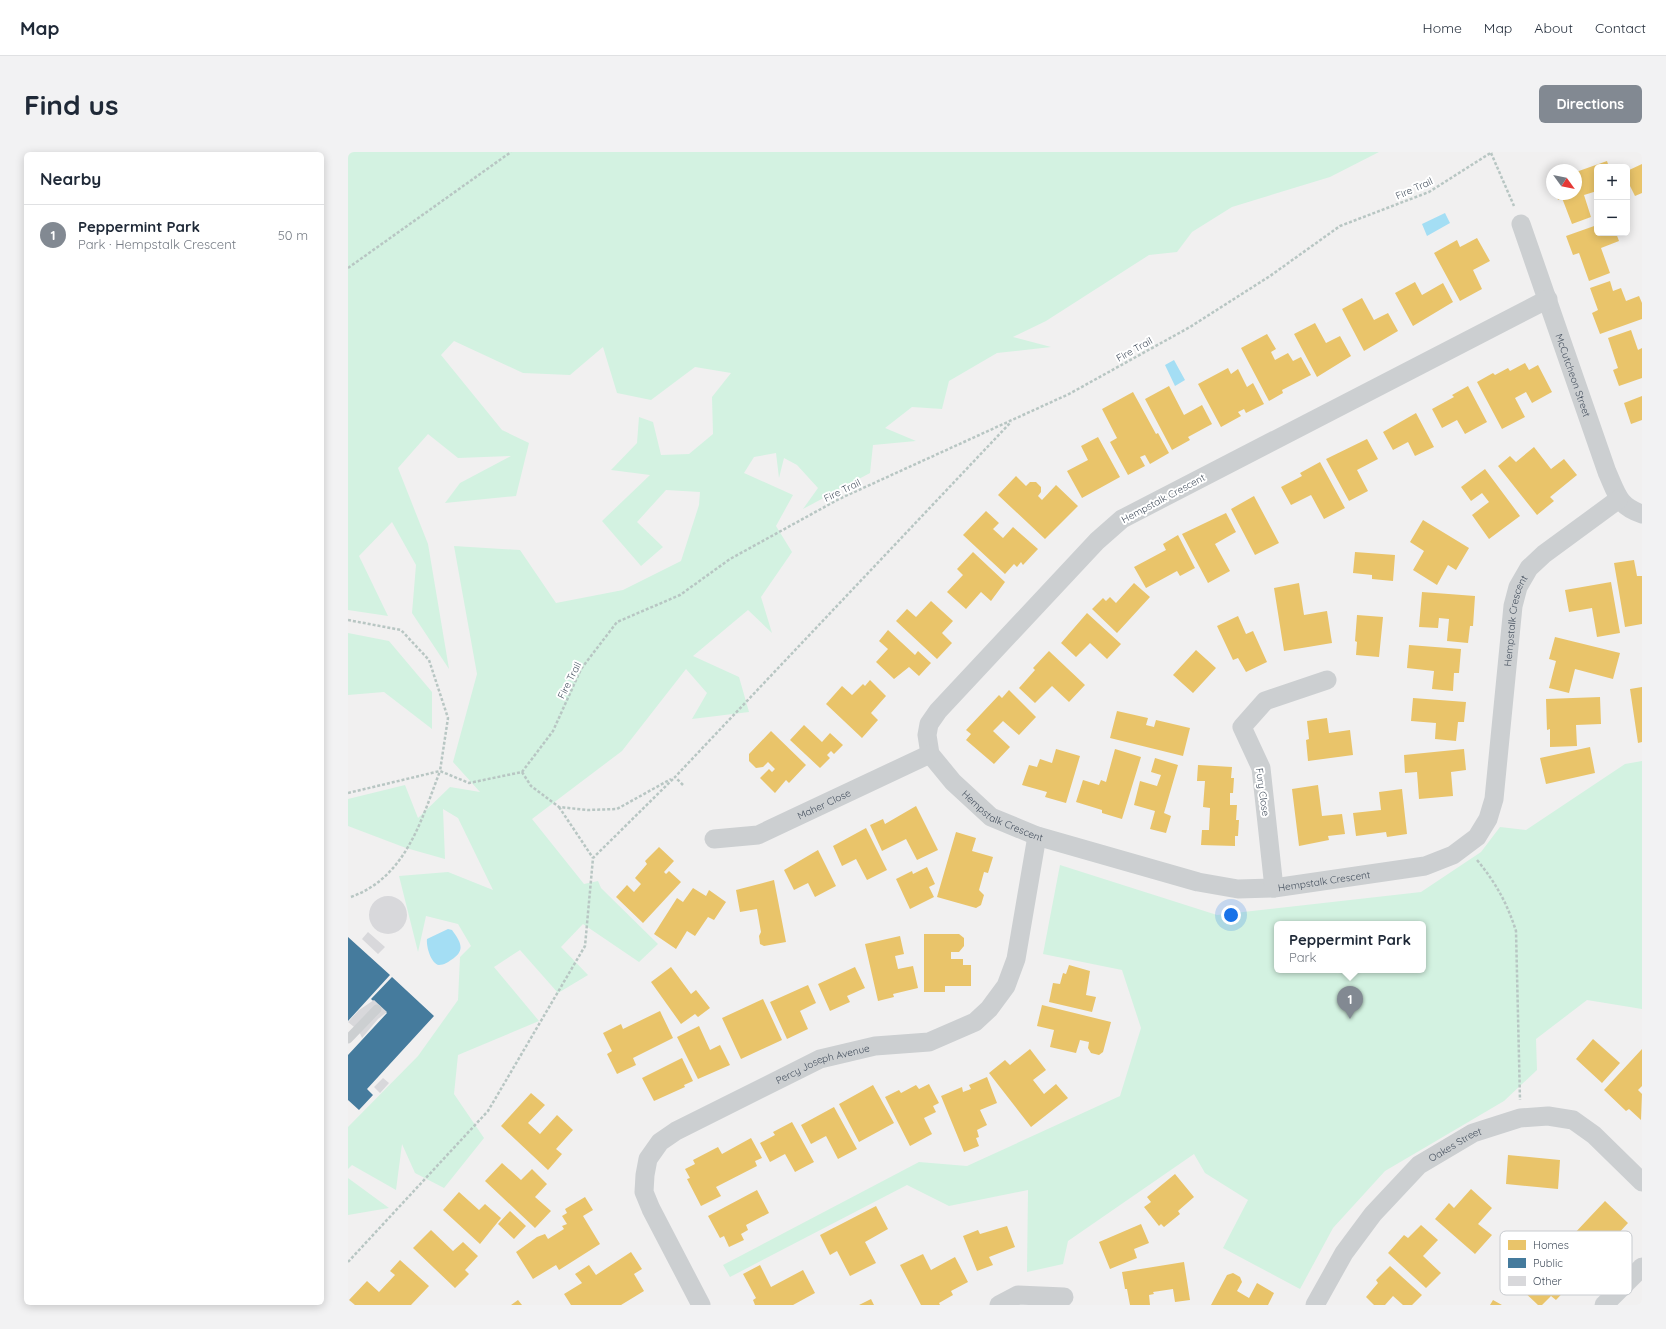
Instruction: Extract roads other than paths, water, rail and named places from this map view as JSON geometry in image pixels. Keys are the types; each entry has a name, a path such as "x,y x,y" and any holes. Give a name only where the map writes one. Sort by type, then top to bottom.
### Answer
{"street":[{"name":"McCutcheon Street","path":"1521,224 1607,472 1619,499 1628,510 1642,514"},
{"name":"Hempstalk Crescent","path":"1548,299 1122,519 1097,541 938,711 929,724 927,735 930,754 953,782 991,817 1037,836 1198,882 1238,890 1274,888 1425,866 1453,855 1476,837 1488,819 1494,799 1513,606 1518,587 1529,568 1544,554 1619,499"},
{"name":"Fury Close","path":"1274,888 1261,768 1242,727 1265,702 1327,680"},
{"name":"Maher Close","path":"714,839 758,835 930,754"},
{"name":"Percy Joseph Avenue","path":"701,1305 651,1209 644,1192 648,1159 660,1142 676,1131 820,1059 875,1046 929,1042 975,1022 989,1009 1006,986 1016,959 1037,836"},
{"name":"Oakes Street","path":"1315,1305 1344,1253 1368,1219 1419,1165 1473,1133 1520,1118 1548,1116 1573,1120 1594,1135 1642,1182"},
{"path":"1632,1277 1642,1267"},
{"path":"999,1305 1018,1295 1064,1297"},
{"path":"1604,1305 1614,1295"}],"lane":[{"path":"348,1039 377,1009"}],"water":[{"path":"1445,213 1450,223 1427,236 1422,224"},
{"path":"1174,360 1185,380 1175,386 1165,365"},
{"path":"448,929 452,930 458,938 460,942 460,950 456,957 439,965 436,964 431,958 427,946 427,939"}],"place":[{"name":"Peppermint Park","path":"1350,1019"}]}
